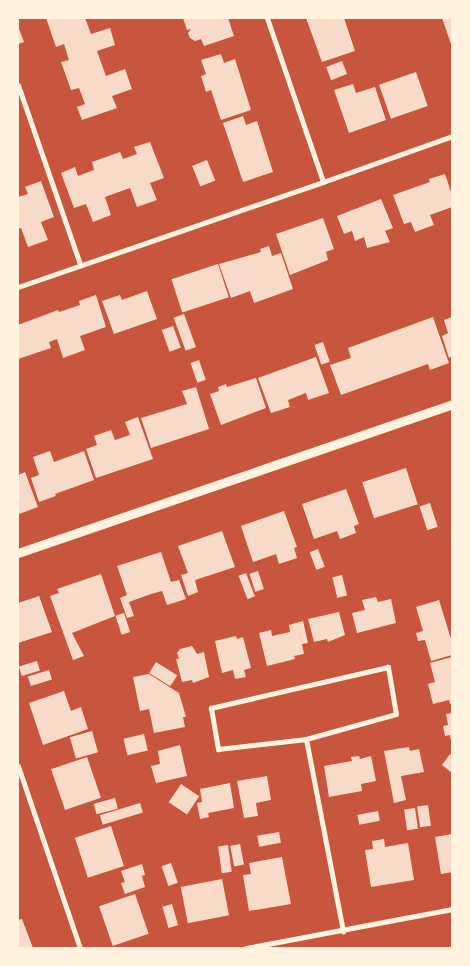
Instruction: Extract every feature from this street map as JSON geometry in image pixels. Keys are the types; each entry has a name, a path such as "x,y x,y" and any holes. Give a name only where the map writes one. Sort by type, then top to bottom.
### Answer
{"street":[{"path":"267,18 323,182"},
{"path":"18,85 80,264"},
{"path":"18,287 452,136"},
{"path":"18,553 452,404"},
{"path":"388,667 396,714 306,739 218,749 211,708 388,667"},
{"path":"306,739 343,931"},
{"path":"18,766 80,948"},
{"path":"246,948 452,910"}],"building":[{"path":"46,18 85,18 91,34 110,28 115,45 97,51 106,76 125,69 132,89 112,96 117,108 82,120 77,107 85,104 79,88 71,90 61,62 69,60 64,44 56,47"},
{"path":"183,18 228,18 234,36 204,46 201,39 195,41 190,38 188,33 191,29 187,30"},
{"path":"306,18 344,18 355,51 322,62"},
{"path":"442,18 452,18 452,47"},
{"path":"18,26 24,42 18,44"},
{"path":"221,54 224,63 235,59 251,110 221,120 211,90 206,92 201,76 206,74 201,60"},
{"path":"342,61 347,74 331,80 326,67"},
{"path":"416,72 428,106 391,119 379,85"},
{"path":"353,84 356,93 375,87 386,120 349,133 334,90"},
{"path":"243,116 246,125 257,121 273,172 243,182 223,123"},
{"path":"150,142 164,178 150,183 157,200 137,207 130,188 105,197 111,215 93,222 86,204 74,208 61,173 75,167 78,176 94,170 92,162 120,152 123,159 137,154 134,147"},
{"path":"207,160 215,180 200,186 192,166"},
{"path":"445,174 452,195 452,207 430,215 434,225 415,232 411,222 404,224 393,195 430,182 429,179"},
{"path":"41,181 54,217 41,222 48,240 28,247 21,228 18,229 18,197 28,194 25,187"},
{"path":"381,199 393,228 385,231 390,242 367,248 364,237 355,241 352,231 344,234 337,216"},
{"path":"323,218 334,249 326,252 328,260 290,275 276,234"},
{"path":"269,246 272,256 281,253 293,289 254,303 250,291 231,298 219,264 261,252 260,249"},
{"path":"218,264 229,297 182,312 171,279"},
{"path":"147,291 157,319 114,334 102,301 120,295 122,300"},
{"path":"96,295 106,327 80,336 85,350 63,358 57,339 49,342 51,348 18,359 18,325 58,310 59,312 80,305 79,301"},
{"path":"184,314 196,347 186,351 174,318"},
{"path":"433,317 449,363 430,370 428,364 341,395 330,365 351,358 348,348"},
{"path":"452,317 452,356 449,358 442,336 448,333 444,320"},
{"path":"173,326 181,348 170,352 162,330"},
{"path":"323,342 330,362 321,365 314,345"},
{"path":"316,357 329,393 308,400 306,393 288,400 290,407 271,413 258,378"},
{"path":"199,360 206,380 197,383 190,363"},
{"path":"256,378 266,408 221,425 210,394 219,391 218,387 226,384 227,387"},
{"path":"196,387 209,429 151,448 141,418 187,404 182,391"},
{"path":"138,417 153,459 96,478 86,449 97,445 94,436 111,430 115,440 130,435 125,422"},
{"path":"50,451 54,462 84,451 94,480 39,502 31,478 39,475 33,457"},
{"path":"406,468 418,504 374,518 362,482"},
{"path":"25,472 38,507 19,514 18,475"},
{"path":"346,489 359,524 354,526 356,533 340,539 337,531 314,539 302,504"},
{"path":"430,503 438,527 427,530 420,506"},
{"path":"284,511 297,547 294,548 297,558 279,564 276,554 253,562 241,526"},
{"path":"222,531 235,567 195,580 198,592 188,596 181,575 188,573 178,546"},
{"path":"318,549 325,567 316,570 310,552"},
{"path":"161,552 171,582 179,580 186,599 167,605 162,591 151,594 129,602 134,616 127,618 120,598 127,595 117,566"},
{"path":"258,571 264,589 255,592 249,574"},
{"path":"246,573 255,596 247,599 239,576"},
{"path":"101,574 115,616 72,633 84,656 73,660 50,596 59,593 57,589"},
{"path":"342,575 347,595 337,598 332,577"},
{"path":"39,596 52,632 18,643 18,603"},
{"path":"376,597 378,602 391,599 396,623 357,633 352,613 365,610 362,600"},
{"path":"439,600 452,638 452,655 431,661 425,640 418,641 416,633 423,631 416,607"},
{"path":"339,612 345,635 328,642 327,639 314,642 308,619"},
{"path":"124,613 130,632 122,635 115,616"},
{"path":"303,621 308,643 302,644 304,654 294,656 295,659 267,666 259,633 271,630 272,636 290,632 289,625"},
{"path":"236,636 237,639 243,637 251,668 244,670 246,677 235,679 233,670 222,673 215,641"},
{"path":"192,646 197,654 204,652 209,677 193,683 192,680 182,682 176,659 179,659 177,653 180,649"},
{"path":"452,657 452,703 450,704 449,700 433,704 428,684 435,682 430,663"},
{"path":"37,661 40,671 22,676 19,667"},
{"path":"156,662 177,675 170,686 149,673"},
{"path":"49,670 52,680 31,686 28,676"},
{"path":"149,674 179,693 186,717 183,717 185,727 154,733 149,709 140,711 133,677"},
{"path":"64,691 71,711 81,707 88,729 43,745 29,703"},
{"path":"452,713 452,746 450,735 445,736 443,726 448,725 446,714"},
{"path":"92,731 98,752 76,758 70,737"},
{"path":"144,734 148,751 127,755 124,739"},
{"path":"180,745 187,776 156,783 151,766 160,764 158,751"},
{"path":"409,747 410,751 419,749 424,772 401,776 406,800 394,803 384,751"},
{"path":"450,754 452,756 452,773 442,765"},
{"path":"359,756 360,759 371,756 376,781 361,784 362,791 329,797 324,766 352,761 351,757"},
{"path":"87,757 101,798 65,810 51,769"},
{"path":"267,776 271,800 256,803 258,816 244,818 237,781"},
{"path":"230,783 234,808 208,813 209,817 200,819 197,803 202,802 200,789"},
{"path":"181,784 199,796 187,815 169,802"},
{"path":"115,798 118,809 97,814 94,804"},
{"path":"140,803 143,813 103,825 100,815"},
{"path":"428,805 431,826 420,827 417,807"},
{"path":"415,808 418,829 407,830 404,810"},
{"path":"378,811 380,821 359,825 357,815"},
{"path":"111,826 124,866 88,878 75,838"},
{"path":"279,832 281,843 259,847 257,836"},
{"path":"452,834 452,872 441,874 435,837"},
{"path":"384,839 385,847 408,843 414,880 371,887 365,850 373,849 372,841"},
{"path":"240,844 244,865 234,867 230,846"},
{"path":"228,845 232,872 222,873 218,846"},
{"path":"282,857 291,904 249,911 243,875 251,874 249,863"},
{"path":"171,863 178,883 168,886 162,866"},
{"path":"142,864 145,875 142,876 145,887 125,894 121,883 125,882 121,871"},
{"path":"222,879 229,915 188,923 181,887"},
{"path":"135,894 149,934 113,946 99,906"},
{"path":"172,904 178,925 168,928 162,907"},
{"path":"22,919 33,948 18,948 18,920"}]}
